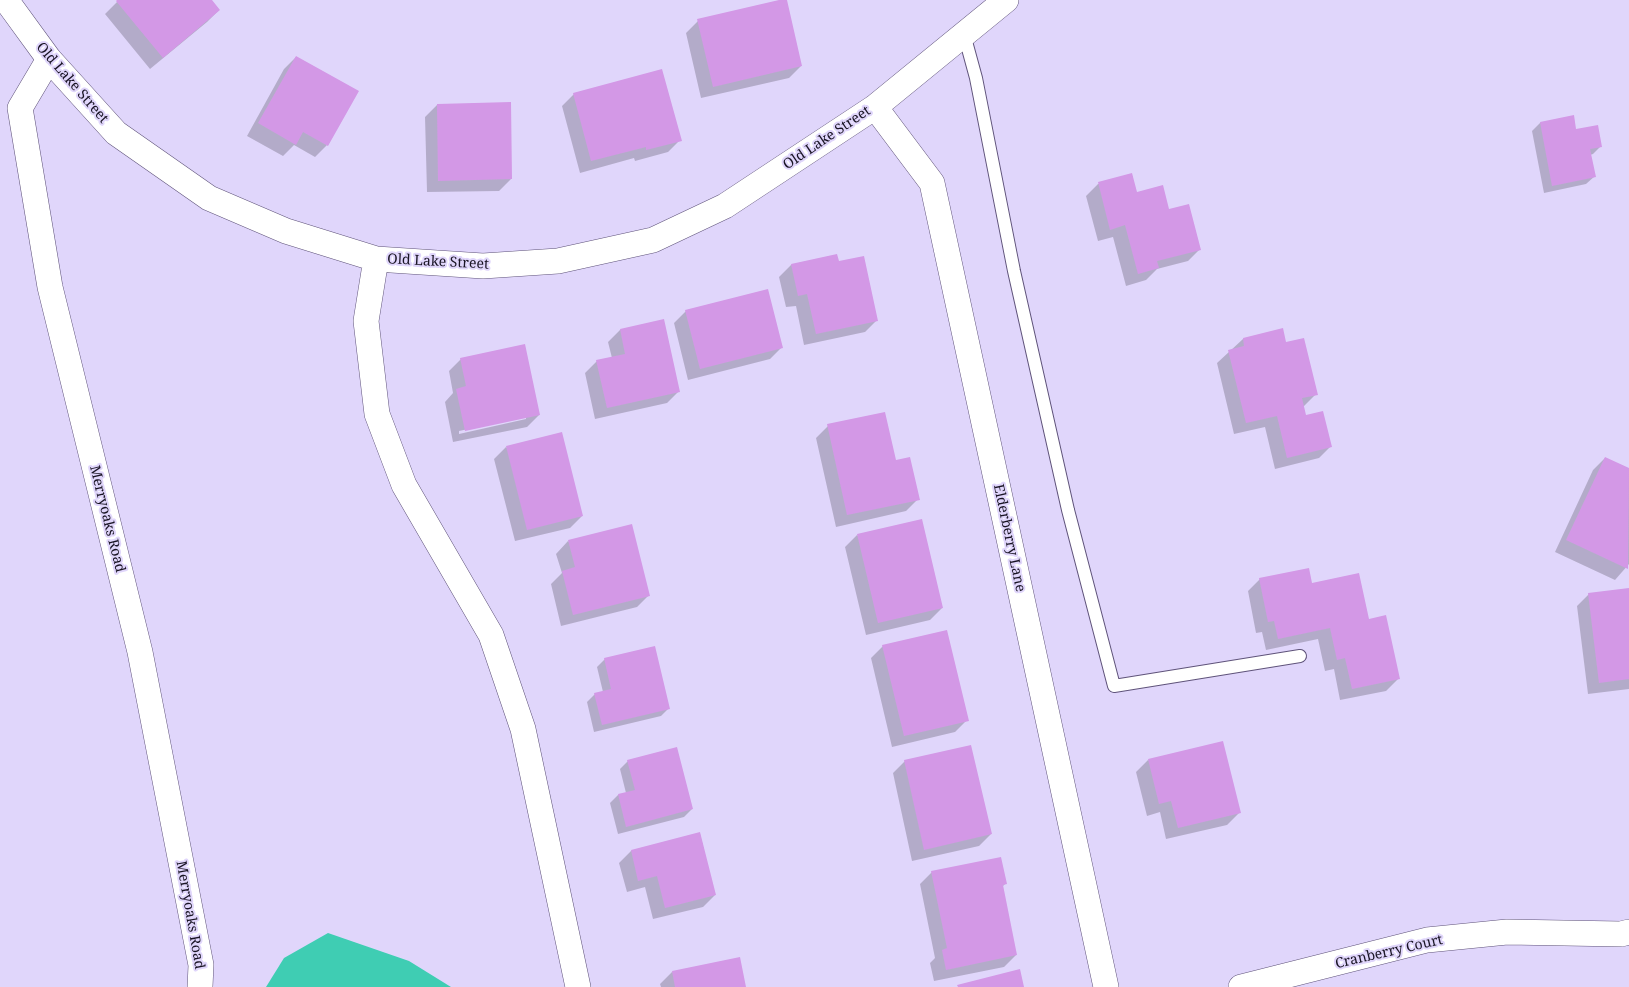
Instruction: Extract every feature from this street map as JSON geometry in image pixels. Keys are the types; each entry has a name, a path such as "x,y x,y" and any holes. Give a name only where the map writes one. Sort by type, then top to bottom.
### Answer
{"street":[{"name":"Old Lake Street","path":"6,0 49,58 116,133 209,198 286,231 376,258 483,266 558,261 653,240 725,206 875,107 1006,0"},
{"name":"Merryoaks Road","path":"49,58 20,108 50,287 140,652 201,964 200,987"},
{"name":"Elderberry Lane","path":"875,107 932,182 1106,987"},
{"path":"376,258 366,321 377,414 404,485 491,635 523,729 578,987"},
{"name":"Cranberry Court","path":"1241,987 1427,940 1506,932 1621,934 1629,932"}],"lane":[{"path":"964,34 976,78 1014,271 1066,501 1114,686 1300,656"}],"shaded area":[{"path":"328,933 409,961 451,987 266,987 284,958"}],"building":[{"path":"117,0 212,0 220,10 163,58"},
{"path":"779,0 787,0 802,66 713,87 697,19"},
{"path":"296,56 359,91 328,146 303,132 296,145 258,123"},
{"path":"662,69 682,141 646,150 646,147 591,161 573,93"},
{"path":"511,102 512,179 438,181 437,104"},
{"path":"1574,115 1576,129 1598,125 1602,147 1590,149 1596,177 1552,186 1540,122"},
{"path":"1132,173 1137,192 1163,185 1169,209 1189,204 1201,250 1157,261 1159,268 1138,274 1125,225 1110,230 1098,182"},
{"path":"837,254 839,261 864,256 878,321 816,334 807,294 798,296 791,264"},
{"path":"768,289 783,348 700,369 685,310"},
{"path":"664,319 680,392 607,408 596,360 625,354 620,329"},
{"path":"1283,328 1286,342 1304,338 1318,395 1302,398 1306,415 1323,411 1332,447 1287,458 1277,416 1246,423 1228,350 1244,346 1243,338"},
{"path":"525,344 540,415 465,431 456,389 466,386 460,358"},
{"path":"885,412 896,460 910,457 920,500 847,515 827,424"},
{"path":"562,432 583,516 527,530 506,446"},
{"path":"1605,457 1629,468 1628,569 1566,540"},
{"path":"922,519 943,608 878,623 857,534"},
{"path":"632,524 650,596 573,615 562,571 575,567 568,540"},
{"path":"1309,568 1312,583 1359,573 1369,619 1386,615 1400,679 1352,689 1345,658 1337,660 1330,628 1278,639 1274,621 1268,622 1259,578"},
{"path":"1629,588 1629,679 1599,683 1588,593"},
{"path":"947,630 969,721 904,736 882,645"},
{"path":"655,646 670,709 602,725 594,693 611,689 604,658"},
{"path":"1223,741 1241,813 1178,828 1171,801 1159,804 1148,759"},
{"path":"971,745 992,834 924,850 904,760"},
{"path":"677,747 693,809 626,827 618,794 635,790 627,760"},
{"path":"700,832 716,895 665,908 657,876 638,881 631,850"},
{"path":"1001,857 1007,884 1003,885 1017,955 946,970 942,950 947,948 931,871"},
{"path":"740,957 746,987 675,987 672,971"},
{"path":"1020,969 1024,987 958,987 957,985"}]}
